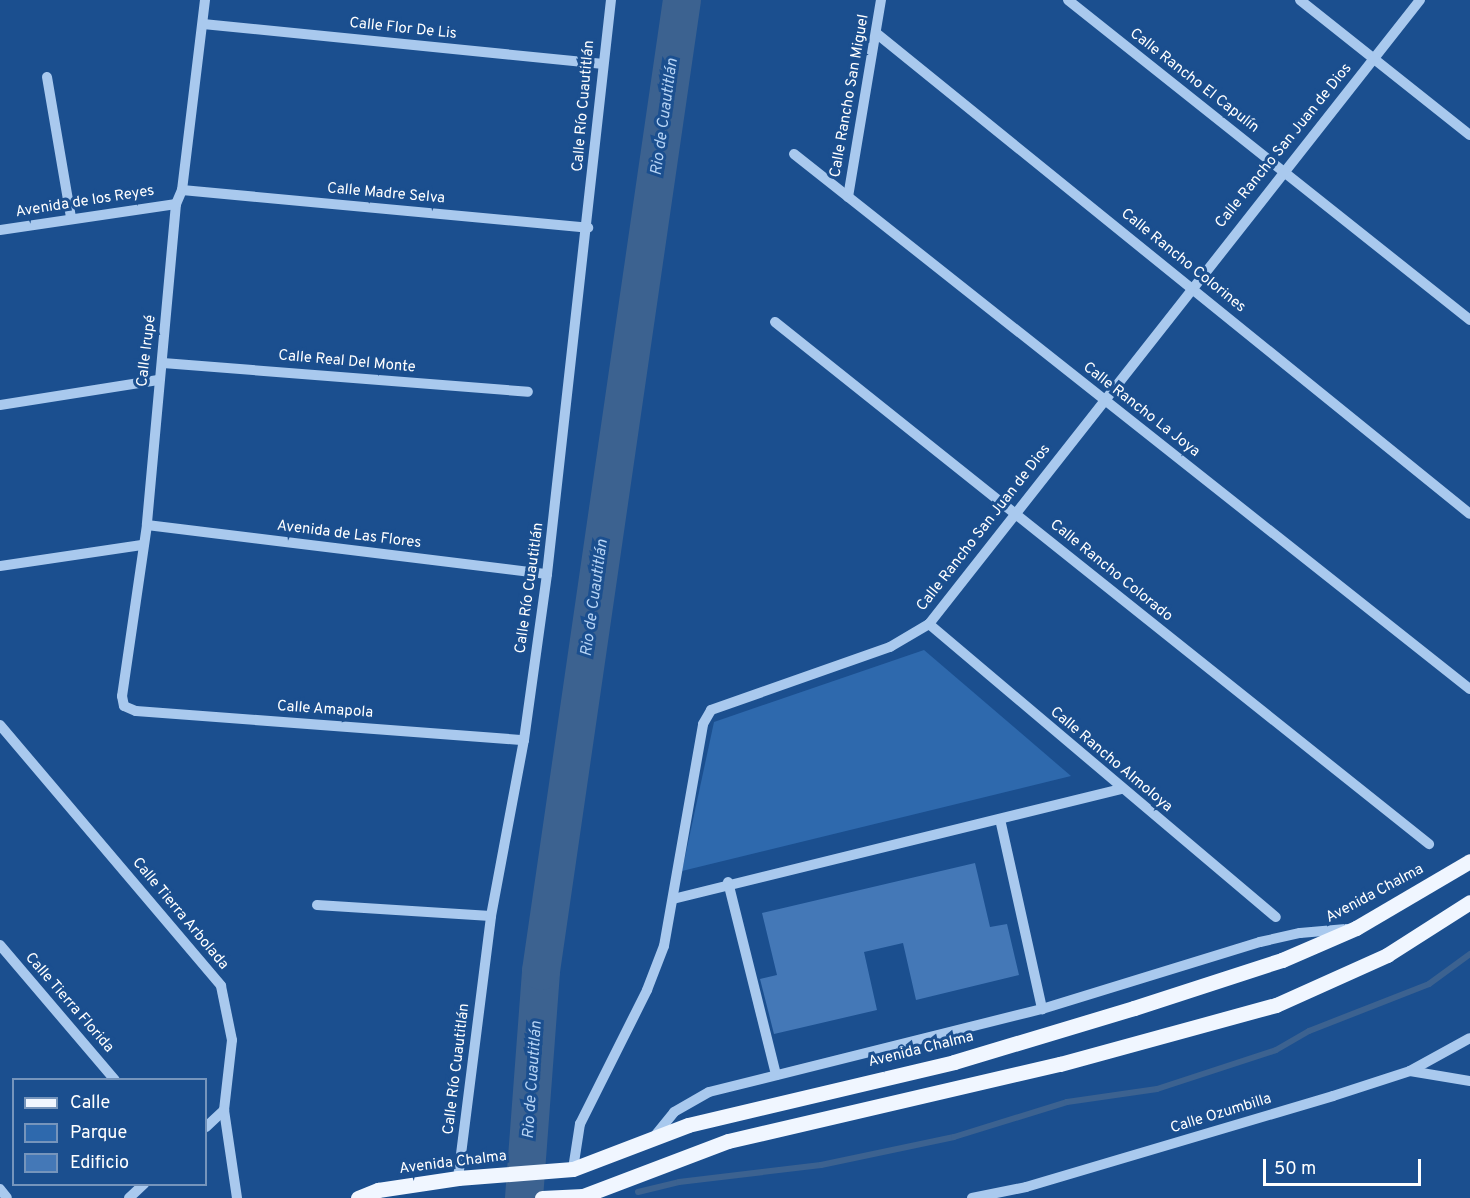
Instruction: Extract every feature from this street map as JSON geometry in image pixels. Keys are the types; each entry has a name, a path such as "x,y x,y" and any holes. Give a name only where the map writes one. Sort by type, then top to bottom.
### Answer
{"main road":[{"name":"Avenida Chalma","path":"358,1198 378,1190 458,1178 573,1169 688,1125 954,1062 1017,1043 1282,960 1356,928 1470,861"},
{"path":"543,1198 586,1197 728,1141 1060,1064 1276,1005 1387,955 1470,902"}],"street":[{"name":"Calle Irupé","path":"124,706 122,696 147,525 158,380 163,363 176,204 182,190 205,0"},
{"name":"Calle Río Cuautitlán","path":"458,1178 491,916 524,740 547,574 588,228 601,64 611,0"},
{"name":"Calle Rancho San Miguel","path":"848,197 881,0"},
{"name":"Calle Rancho El Capulín","path":"1068,0 1470,320"},
{"path":"1300,0 1470,135"},
{"name":"Calle Rancho San Juan de Dios","path":"573,1169 580,1124 647,990 664,946 703,724 711,710 890,647 928,624 1192,286 1420,0"},
{"name":"Calle Flor De Lis","path":"202,24 601,64"},
{"name":"Calle Rancho Colorines","path":"876,33 1192,286 1470,514"},
{"path":"47,77 71,217"},
{"name":"Calle Rancho La Joya","path":"794,154 1470,689"},
{"name":"Calle Madre Selva","path":"182,190 588,228"},
{"name":"Avenida de los Reyes","path":"0,230 71,217 176,204"},
{"name":"Calle Rancho Colorado","path":"775,322 1429,844"},
{"name":"Calle Real Del Monte","path":"163,363 528,392"},
{"path":"0,405 158,380"},
{"name":"Avenida de Las Flores","path":"147,525 547,574"},
{"path":"0,566 143,545"},
{"name":"Calle Rancho Almoloya","path":"928,624 1276,917"},
{"name":"Calle Amapola","path":"124,706 136,711 524,740"},
{"name":"Calle Tierra Arbolada","path":"0,725 221,986 232,1040 224,1110 237,1198"},
{"path":"673,899 728,882 1122,789"},
{"path":"1000,819 1042,1010"},
{"path":"728,882 776,1075"},
{"path":"317,905 491,916"},
{"path":"651,1141 686,1102 709,1092 1042,1010 1260,942 1300,933 1356,928"},
{"name":"Calle Tierra Florida","path":"0,945 114,1078"},
{"name":"Calle Ozumbilla","path":"972,1198 1103,1165 1410,1071 1470,1038"},
{"path":"1410,1071 1470,1081"},
{"path":"207,1126 224,1110"},
{"path":"129,1198 143,1186"},
{"path":"0,1189 7,1198"}],"green space":[{"path":"924,650 1071,776 682,871 714,722"}],"building":[{"path":"975,863 990,927 1007,924 1019,975 916,1000 903,943 864,952 877,1010 774,1034 760,979 777,975 762,913"}],"waterway":[{"name":"Rio de Cuautitlán","path":"524,1198 541,971 682,0"},
{"path":"638,1192 679,1182 821,1165 954,1137 1067,1102 1157,1089 1276,1050 1309,1031 1429,984 1470,954"}]}
